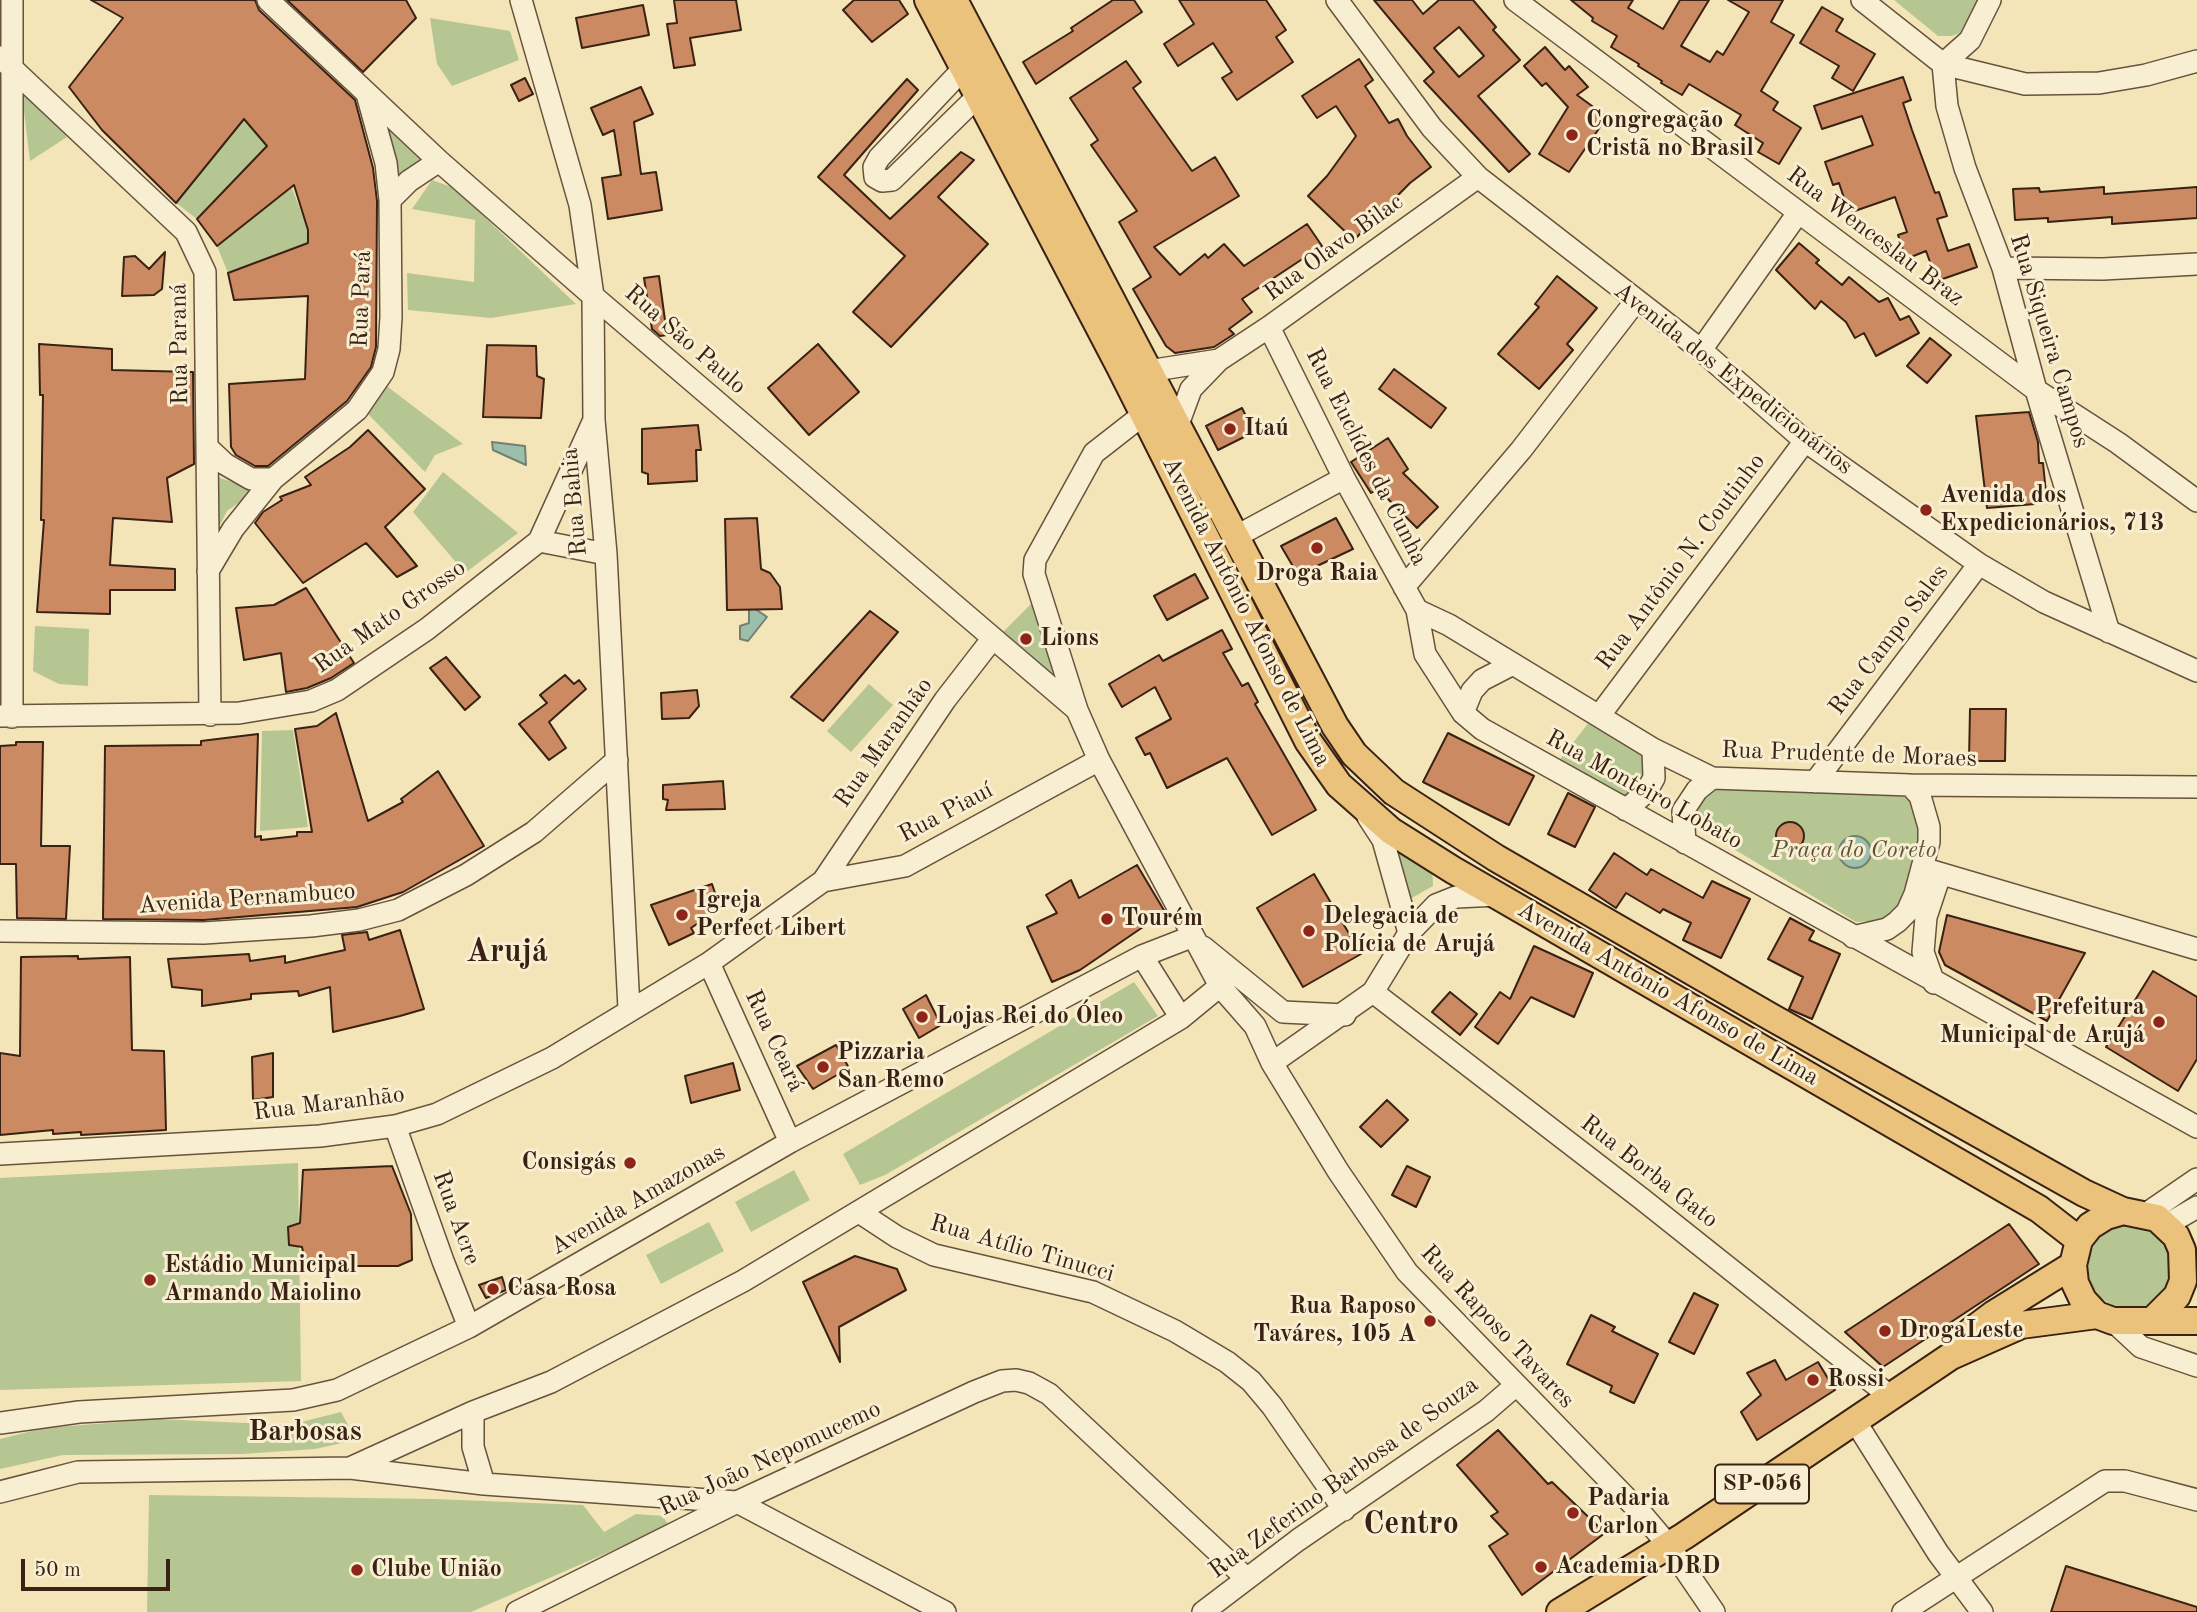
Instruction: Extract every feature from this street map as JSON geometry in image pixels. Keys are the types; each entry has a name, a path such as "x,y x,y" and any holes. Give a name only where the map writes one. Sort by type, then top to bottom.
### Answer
{"main road":[{"name":"Avenida Antônio Afonso de Lima","path":"928,0 978,96 1106,315 1148,371 1177,427 1186,471 1308,741 1329,774 1364,809 1422,850 2039,1209 2076,1252"},
{"name":"Avenida Antônio Afonso de Lima","path":"954,0 1106,315 1144,414 1235,537 1335,726 1354,754 1394,792 1515,868 1771,1017 2084,1193 2162,1226"},
{"path":"1308,741 1335,726"},
{"path":"1498,895 1515,868"},
{"name":"SP-056","path":"1951,1356 1978,1326 2076,1252 2090,1226 2106,1216 2162,1226"},
{"path":"2153,1320 2177,1296 2185,1266 2162,1226"},
{"path":"2076,1252 2075,1283 2083,1300 2105,1318"},
{"name":"SP-056","path":"1560,1612 1668,1546 1951,1356 2021,1325 2105,1318 2153,1320"},
{"path":"2153,1320 2197,1321"}],"street":[{"path":"6,717 6,62 12,0"},
{"name":"Rua São Paulo","path":"268,0 439,161 1077,710"},
{"name":"Rua Bahia","path":"521,0 580,205 593,296 594,420 606,554 629,1009"},
{"name":"Avenida dos Expedicionários","path":"1337,0 1432,128 1478,177 1701,350 1805,441 1979,564 2045,602 2197,671"},
{"name":"Rua Wenceslau Braz","path":"1515,0 2036,390 2118,443 2197,501"},
{"path":"1862,0 1943,64 2025,85 2123,79 2197,61"},
{"path":"1943,64 1970,40 1990,0"},
{"name":"Rua Paraná","path":"6,62 186,232 205,272 211,715"},
{"name":"Rua Siqueira Campos","path":"1943,64 1947,106 1961,156 2003,268 2036,390 2109,632"},
{"path":"964,68 879,159 874,167 875,177 882,181 892,180 978,96"},
{"name":"Rua Pará","path":"207,572 233,529 273,479 357,410 383,372 389,349 391,317 390,200 386,163 366,92"},
{"path":"390,200 409,181 439,161"},
{"name":"Rua Olavo Bilac","path":"1177,427 1191,388 1219,359 1269,327 1478,177"},
{"path":"1701,350 1798,213"},
{"path":"2003,268 2103,269 2197,264"},
{"path":"1404,587 1521,450 1636,302"},
{"name":"Rua Euclídes da Cunha","path":"1269,327 1344,478 1417,610"},
{"name":"Rua Olavo Bilac","path":"1148,371 1219,359"},
{"path":"1077,710 1034,574 1035,560 1094,453 1144,414"},
{"name":"Rua Mato Grosso","path":"6,717 211,715 311,701 337,690 427,628 539,541 594,420"},
{"name":"Rua Antônio N. Coutinho","path":"1599,716 1805,441"},
{"path":"208,448 225,464 251,479 273,479"},
{"path":"1235,537 1344,478"},
{"path":"539,541 606,554"},
{"name":"Rua Campo Sales","path":"1815,782 1979,564"},
{"name":"Rua Prudente de Moraes","path":"1417,610 1449,625 1653,750 1712,778 1910,785 2197,788"},
{"name":"Rua Monteiro Lobato","path":"1417,610 1425,654 1463,713 1482,729 2197,1127"},
{"name":"Rua Maranhão","path":"823,881 923,731 993,638"},
{"path":"1463,713 1472,691 1482,680 1511,665"},
{"name":"Rua Raposo Tavares","path":"1077,710 1099,760 1191,937 1220,986 1255,1026 1272,1063 1338,1171 1407,1272 1515,1387 1641,1513 1668,1546 1714,1612"},
{"path":"1626,810 1646,792 1654,778 1653,750"},
{"name":"Avenida Pernambuco","path":"0,931 204,933 311,926 359,920 398,910 466,875 534,832 617,760"},
{"name":"Rua Piauí","path":"709,963 823,881 905,866 1099,760"},
{"path":"1685,843 1683,811 1697,790 1712,778"},
{"path":"1910,785 1920,796 1926,811 1931,872 1923,952 1934,983"},
{"path":"1364,809 1383,840 1409,933"},
{"path":"1853,937 1887,929 1897,922 1907,912 1931,872"},
{"path":"1931,872 2197,949"},
{"path":"1272,1063 1345,1015 1373,992 1409,933 1436,905 1456,897 1498,895"},
{"path":"1191,937 1283,1012"},
{"name":"Avenida Amazonas","path":"0,1423 79,1412 317,1396 337,1390 470,1326 790,1142 1142,956 1191,937"},
{"path":"1142,956 1181,1018"},
{"name":"Rua Maranhão","path":"0,1154 320,1136 396,1126 437,1114 552,1058 709,963"},
{"name":"Rua Ceará","path":"709,963 790,1142"},
{"path":"350,1468 473,1412 551,1382 743,1281 1181,1018 1220,986"},
{"name":"Rua Borba Gato","path":"1373,992 1642,1199 1891,1397"},
{"path":"1255,1026 1283,1012 1345,1015"},
{"name":"Rua Acre","path":"396,1126 443,1261 470,1326"},
{"path":"2162,1226 2191,1184"},
{"path":"2162,1226 2197,1207"},
{"name":"Rua Atílio Tinucci","path":"859,1212 897,1237 934,1255 1093,1292 1175,1331 1227,1362 1251,1381 1272,1406 1344,1510"},
{"path":"2105,1318 2141,1347 2197,1366"},
{"name":"Rua João Nepomucemo","path":"517,1612 737,1502 1002,1381 1029,1383 1049,1394 1245,1578"},
{"name":"Rua Zeferino Barbosa de Souza","path":"1203,1612 1245,1578 1515,1387"},
{"path":"473,1412 473,1447 484,1484"},
{"path":"1855,1422 1957,1579 1982,1612"},
{"path":"0,1492 78,1472 350,1468 484,1484 737,1502 945,1612"},
{"path":"1903,1612 2105,1481 2125,1481 2197,1500"}],"green space":[{"path":"1894,0 1980,0 1967,30 1952,36 1938,36"},
{"path":"430,18 510,31 519,60 452,86 437,64"},
{"path":"21,86 67,137 30,161"},
{"path":"382,116 430,159 391,179"},
{"path":"244,119 267,146 197,219 176,203"},
{"path":"432,180 454,188 576,304 491,318 408,310 407,273 474,282 475,220 412,209"},
{"path":"292,188 308,230 308,243 228,273 217,246"},
{"path":"384,384 463,444 435,455 425,472 368,414"},
{"path":"209,465 220,478 257,490 227,511 209,547"},
{"path":"443,472 518,533 465,573 413,512"},
{"path":"1035,600 1061,671 1046,674 1003,632"},
{"path":"35,626 89,629 88,686 59,684 33,671"},
{"path":"869,684 893,705 851,752 827,731"},
{"path":"1590,721 1646,755 1646,778 1626,800 1558,762"},
{"path":"293,730 308,827 260,831 262,731"},
{"name":"Praça do Coreto","path":"1712,787 1899,794 1909,797 1916,806 1921,842 1904,894 1895,910 1882,920 1856,922 1700,829 1692,815 1694,802"},
{"path":"1402,847 1432,860 1433,886 1410,899 1389,854"},
{"path":"1134,982 1158,1016 885,1175 860,1185 843,1154"},
{"name":"Estádio Municipal Armando Maiolino","path":"298,1163 301,1381 0,1390 0,1178"},
{"path":"794,1170 810,1200 751,1232 735,1202"},
{"path":"709,1222 724,1251 661,1284 646,1255"},
{"path":"2130,1225 2153,1232 2165,1244 2172,1267 2165,1290 2153,1302 2130,1309 2107,1302 2095,1290 2088,1267 2095,1244 2107,1232"},
{"path":"341,1412 356,1440 315,1449 243,1454 63,1455 0,1469 0,1439 44,1428 158,1419 289,1425"},
{"name":"Clube União","path":"149,1495 434,1499 583,1505 604,1532 636,1514 663,1516 669,1526 471,1612 147,1612"}],"shaded area":[{"path":"492,442 525,446 526,465 493,450"},
{"path":"754,608 767,617 748,641 740,639 740,626 749,623 749,610"},
{"path":"1855,836 1866,841 1871,852 1866,863 1855,868 1844,863 1839,852 1844,841"}],"building":[{"path":"91,0 255,0 259,10 355,100 373,168 377,201 376,347 371,367 347,401 268,466 255,466 236,455 231,447 229,384 305,379 308,296 234,300 228,273 308,243 308,230 294,185 217,246 197,219 267,146 244,119 176,203 102,130 69,87 123,18"},
{"path":"287,0 406,0 416,18 363,72"},
{"path":"674,0 736,0 741,30 690,38 695,65 674,68 667,24 677,23"},
{"path":"854,0 899,0 908,14 872,42 843,10"},
{"path":"1113,0 1134,0 1142,12 1036,84 1023,62 1073,31 1071,28"},
{"path":"1179,0 1266,0 1286,30 1276,37 1293,62 1237,100 1222,78 1232,72 1213,43 1178,66 1164,44 1194,24"},
{"path":"1374,0 1412,0 1423,14 1439,0 1473,0 1496,27 1493,30 1520,60 1478,96 1530,154 1509,172 1424,81 1434,72","holes":["1459,27 1484,56 1459,77 1434,48"]},
{"path":"1571,0 1633,0 1628,8 1663,29 1680,0 1709,0 1681,46 1710,62 1717,51 1723,55 1749,12 1728,0 1783,0 1771,22 1794,35 1761,91 1778,102 1773,110 1801,128 1779,164 1758,152 1763,143 1735,125 1741,115 1689,84 1682,95 1661,83 1662,81 1638,66 1639,64 1611,47 1617,36 1592,21 1593,18"},
{"path":"643,5 649,35 582,48 576,18"},
{"path":"1822,7 1843,19 1836,31 1875,54 1853,91 1832,78 1839,66 1800,43"},
{"name":"Congregação Cristã no Brasil","path":"1545,47 1565,70 1569,66 1588,87 1577,95 1607,117 1569,172 1539,154 1568,107 1546,83 1542,86 1524,66"},
{"path":"1359,59 1373,80 1365,86 1389,123 1398,119 1407,136 1431,167 1410,183 1354,240 1308,196 1327,176 1356,136 1336,106 1317,118 1302,96"},
{"path":"1126,61 1141,82 1133,88 1192,171 1215,157 1239,196 1154,247 1180,275 1205,254 1208,258 1224,244 1244,266 1307,224 1322,246 1242,299 1252,312 1229,329 1234,334 1214,347 1175,353 1166,346 1133,289 1151,277 1119,222 1137,211 1091,145 1098,140 1070,98"},
{"path":"1903,77 1911,100 1903,103 1935,193 1939,192 1947,216 1937,219 1948,251 1969,244 1977,267 1937,281 1926,251 1906,259 1898,235 1907,232 1895,197 1849,213 1839,183 1833,185 1825,162 1873,145 1862,116 1822,129 1814,106"},
{"path":"525,78 533,94 519,101 511,85"},
{"path":"907,79 918,90 844,175 890,219 961,152 974,160 938,197 988,244 891,347 853,312 905,256 818,177"},
{"path":"641,87 653,114 634,122 641,174 656,172 662,210 608,219 602,178 621,175 614,130 603,135 591,108"},
{"path":"2104,187 2104,194 2197,187 2197,218 2112,224 2112,217 2048,222 2048,218 2015,220 2013,189 2039,188 2040,192"},
{"path":"1799,243 1819,260 1816,263 1842,285 1849,277 1879,302 1888,298 1900,320 1909,316 1919,333 1876,356 1864,333 1855,338 1846,322 1821,301 1815,309 1776,270"},
{"path":"165,252 162,289 154,295 122,296 124,257 135,256 149,269"},
{"path":"659,276 667,335 660,336 652,329 644,278"},
{"path":"1557,276 1597,308 1567,344 1573,350 1539,389 1498,354 1539,307 1535,304"},
{"path":"1930,338 1951,355 1927,383 1907,366"},
{"path":"39,344 112,349 112,370 193,372 194,464 167,478 172,522 113,518 110,565 175,569 175,590 110,590 110,614 37,612 44,520 41,520 43,395 40,395"},
{"path":"818,344 859,392 809,435 768,388"},
{"path":"487,345 536,346 537,376 544,379 541,418 483,417"},
{"path":"1394,369 1446,408 1431,428 1379,389"},
{"name":"Itaú","path":"1242,408 1254,432 1218,450 1206,426"},
{"path":"2029,412 2038,442 2039,463 2043,463 2047,503 1987,508 1976,416"},
{"path":"698,425 701,450 696,450 697,481 648,484 648,474 642,472 642,429"},
{"path":"368,430 425,489 385,527 417,566 397,577 366,543 303,583 255,523 263,512 282,500 280,497 311,485 305,477 350,447"},
{"path":"1388,438 1408,469 1403,473 1438,507 1417,528 1378,489 1371,493 1351,462"},
{"path":"757,518 761,569 770,573 780,587 782,609 727,610 725,519"},
{"name":"Droga Raia","path":"1336,518 1353,549 1298,575 1281,546"},
{"path":"1195,574 1208,598 1167,620 1154,596"},
{"path":"306,588 354,663 331,678 307,688 286,692 281,653 244,660 236,608 274,605"},
{"path":"870,611 898,632 823,721 791,697"},
{"path":"1222,630 1232,649 1223,653 1242,686 1248,683 1258,702 1255,704 1316,810 1272,835 1227,758 1167,788 1150,753 1145,755 1136,738 1171,719 1155,687 1122,707 1109,684 1159,655 1163,661"},
{"path":"446,657 480,697 465,710 430,668"},
{"path":"565,675 574,684 579,680 586,689 549,722 566,748 549,760 519,724 547,703 540,695"},
{"path":"697,690 699,706 689,718 662,719 661,693"},
{"path":"1970,709 2006,709 2005,761 1969,761"},
{"path":"336,713 368,821 403,802 401,799 438,771 484,846 403,892 357,907 204,920 103,919 105,746 201,745 201,741 258,734 255,837 261,836 261,840 297,836 297,832 312,832 295,729 317,726"},
{"path":"1448,733 1534,776 1509,825 1423,782"},
{"path":"16,742 43,742 41,846 70,846 66,919 17,918 16,864 0,864 0,746 16,745"},
{"path":"723,781 725,809 666,810 668,800 663,799 663,785"},
{"path":"1568,793 1595,807 1575,847 1548,834"},
{"path":"1790,822 1800,826 1804,836 1800,846 1790,850 1780,846 1776,836 1780,826"},
{"path":"1614,853 1647,875 1651,869 1703,898 1712,881 1750,899 1721,958 1683,940 1691,923 1663,909 1660,913 1626,893 1616,908 1589,890"},
{"name":"Tourém","path":"1137,865 1165,912 1080,970 1052,982 1027,927 1057,913 1046,895 1071,880 1079,898"},
{"name":"Delegacia de Polícia de Arujá","path":"1314,874 1361,954 1303,987 1257,908"},
{"name":"Igreja Perfect Libert","path":"712,884 720,908 691,928 694,933 669,945 651,905"},
{"path":"1947,915 2085,953 2047,1021 1945,965 1939,952"},
{"path":"1790,918 1814,931 1809,940 1840,954 1812,1019 1789,1009 1803,977 1768,959"},
{"path":"400,930 424,1009 400,1016 333,1032 330,987 299,996 298,991 251,994 251,999 202,1006 202,990 172,987 168,959 249,954 250,961 285,956 285,963 345,950 342,935 367,932 369,940"},
{"path":"1534,946 1593,973 1574,1017 1531,997 1498,1044 1475,1027 1500,992 1510,999"},
{"path":"78,956 78,959 130,957 132,1050 164,1051 166,1130 81,1135 81,1132 53,1134 53,1130 0,1135 0,1053 20,1056 21,957"},
{"name":"Prefeitura Municipal de Arujá","path":"2153,971 2197,997 2197,1059 2178,1091 2106,1047"},
{"path":"1450,992 1477,1014 1460,1035 1432,1012"},
{"name":"Lojas Rei do Óleo","path":"926,995 941,1025 919,1038 903,1009"},
{"name":"Pizzaria San Remo","path":"836,1045 849,1068 813,1089 797,1066"},
{"path":"273,1053 273,1097 253,1100 252,1057"},
{"path":"733,1063 740,1090 691,1103 685,1076"},
{"path":"1387,1100 1408,1120 1381,1147 1360,1127"},
{"path":"392,1166 411,1214 412,1260 398,1266 306,1266 302,1247 289,1245 288,1227 300,1223 303,1170"},
{"path":"1407,1166 1430,1177 1416,1207 1392,1195"},
{"path":"2009,1224 2039,1264 1883,1367 1845,1332"},
{"path":"855,1256 897,1269 906,1290 839,1327 840,1362 803,1282"},
{"name":"Casa Rosa","path":"502,1277 506,1290 486,1298 479,1285"},
{"path":"1694,1293 1718,1305 1694,1354 1669,1342"},
{"path":"1591,1315 1615,1327 1612,1331 1658,1354 1634,1403 1610,1392 1612,1386 1567,1364"},
{"path":"1775,1360 1786,1380 1818,1362 1835,1390 1757,1440 1741,1412 1761,1395 1747,1373"},
{"path":"1498,1430 1548,1484 1552,1482 1605,1533 1522,1595 1489,1546 1508,1534 1491,1516 1498,1512 1457,1465"},
{"path":"2066,1566 2197,1607 2197,1612 2051,1612"}],"place":[{"name":"Congregação Cristã no Brasil","path":"1572,135"},
{"name":"Itaú","path":"1230,429"},
{"name":"Avenida dos Expedicionários, 713","path":"1926,510"},
{"name":"Droga Raia","path":"1317,548"},
{"name":"Lions","path":"1026,639"},
{"name":"Igreja Perfect Libert","path":"682,915"},
{"name":"Tourém","path":"1107,919"},
{"name":"Delegacia de Polícia de Arujá","path":"1309,931"},
{"name":"Lojas Rei do Óleo","path":"922,1017"},
{"name":"Prefeitura Municipal de Arujá","path":"2159,1022"},
{"name":"Pizzaria San Remo","path":"823,1067"},
{"name":"Consigás","path":"630,1163"},
{"name":"Estádio Municipal Armando Maiolino","path":"150,1280"},
{"name":"Casa Rosa","path":"493,1289"},
{"name":"Rua Raposo Taváres, 105 A","path":"1430,1321"},
{"name":"DrogaLeste","path":"1885,1331"},
{"name":"Rossi","path":"1813,1380"},
{"name":"Padaria Carlon","path":"1573,1513"},
{"name":"Academia DRD","path":"1541,1567"},
{"name":"Clube União","path":"357,1570"}],"district":[{"name":"Arujá","path":"507,953"},
{"name":"Barbosas","path":"305,1433"},
{"name":"Centro","path":"1411,1525"}]}
